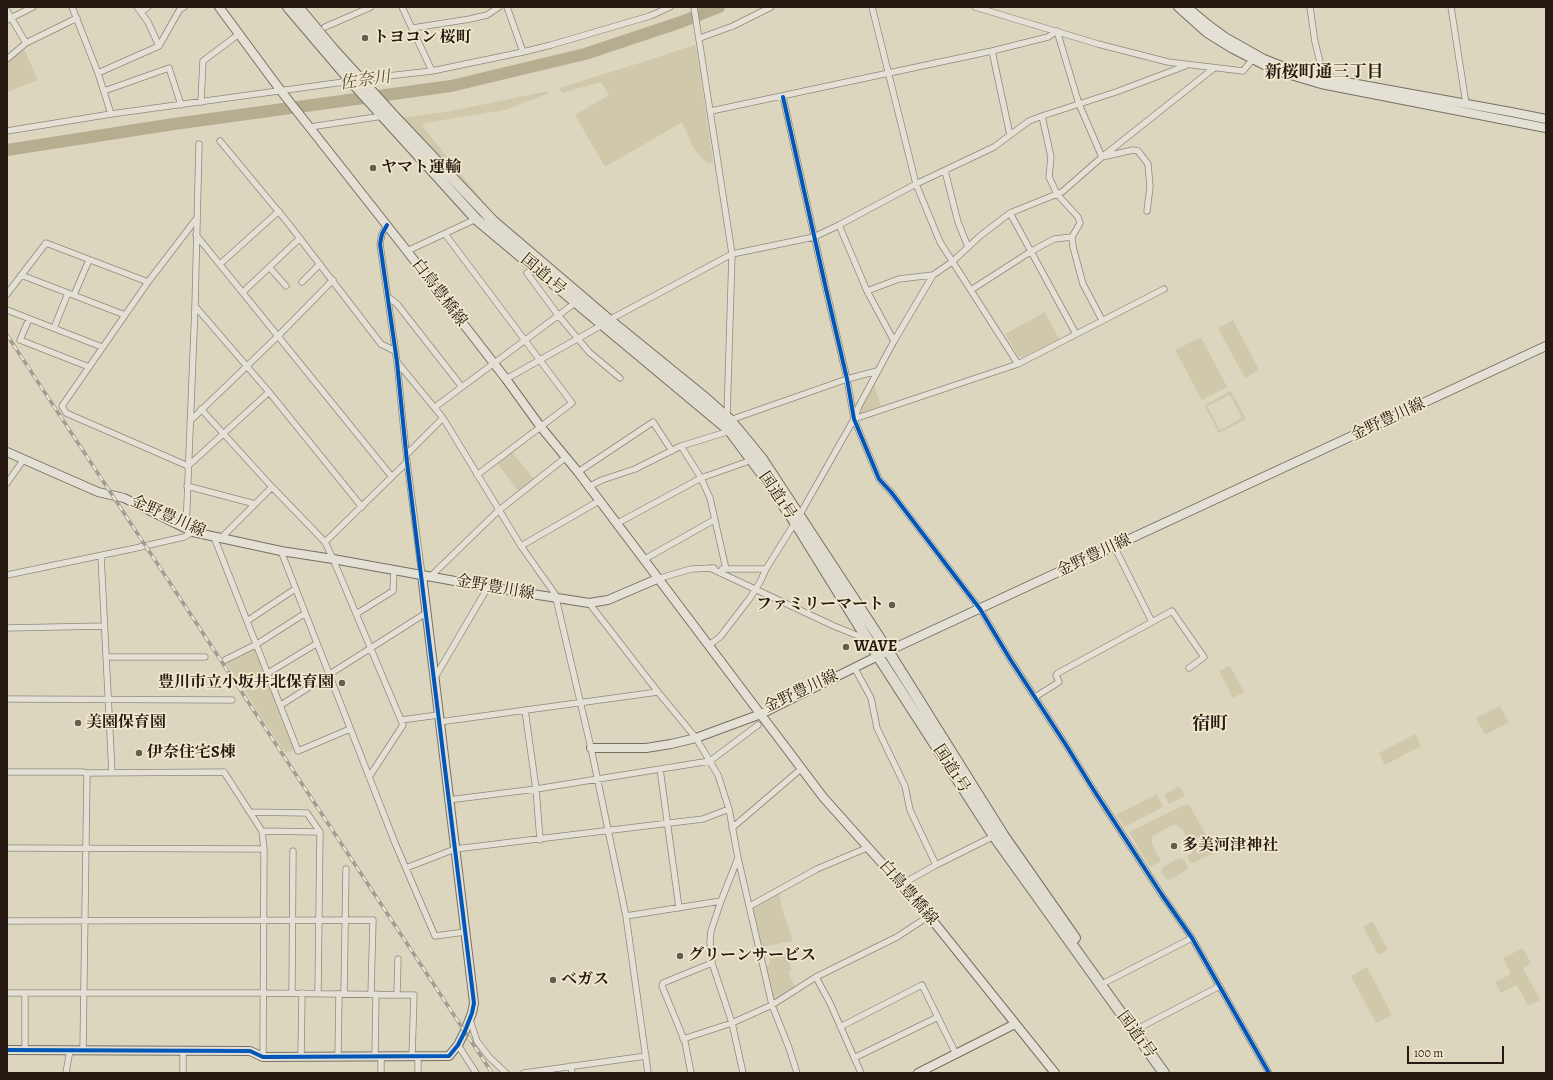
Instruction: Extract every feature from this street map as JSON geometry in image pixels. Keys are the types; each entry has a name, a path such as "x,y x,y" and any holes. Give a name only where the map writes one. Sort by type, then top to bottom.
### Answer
{"highway":[{"name":"国道1号","path":"288,7 387,114 476,219 575,303 606,323 705,398 728,419 762,459 869,640 883,653 994,836 1164,1073"},
{"name":"国道1号","path":"298,7 356,80"},
{"name":"国道1号","path":"387,114 493,221 730,432 797,519 1003,835 1172,1073"}],"main road":[{"name":"白鳥豊橋線","path":"219,7 281,91 506,379 540,426 578,472 657,579"},
{"path":"1178,7 1207,32 1252,60 1274,70 1321,84 1546,128"},
{"path":"1187,7 1225,37 1264,59 1289,69 1324,78 1546,119"},
{"name":"金野豊川線","path":"7,452 98,492 124,498 189,530 217,538 281,551 557,599 589,603 608,600 657,579 761,714 883,653 1546,346"},
{"path":"7,1050 250,1051 263,1057 449,1056 458,1045 470,1020 474,1003 448,800 422,575"},
{"name":"白鳥豊橋線","path":"761,714 823,796 929,916 1055,1073"},
{"path":"591,748 646,748 696,738 761,714"},
{"path":"918,1073 1015,1024"}],"street":[{"path":"9,19 33,7"},
{"path":"72,7 98,73 111,114"},
{"path":"137,7 148,22 159,46"},
{"path":"142,12 148,7"},
{"path":"325,27 371,7"},
{"path":"402,7 432,71"},
{"path":"413,28 470,20 486,15 499,7"},
{"path":"507,7 523,52"},
{"path":"7,132 111,114 432,71 551,45 650,16 670,7"},
{"path":"694,7 700,37 732,254 728,419 847,379 878,371"},
{"path":"700,37 733,26 771,7"},
{"path":"872,7 887,74 916,184 940,242 1018,364"},
{"path":"975,7 1128,53 1185,66 1243,71 1252,60"},
{"path":"1310,7 1315,42 1324,78"},
{"path":"1451,7 1466,104"},
{"path":"98,73 159,46 181,8"},
{"path":"7,11 9,19 26,43"},
{"path":"7,59 26,43 77,18"},
{"path":"711,111 992,51 1048,37 1057,31"},
{"path":"1057,31 1058,40 1079,104 1102,157"},
{"path":"201,102 203,61 239,34"},
{"path":"992,51 1010,135"},
{"path":"506,379 732,254 814,236 839,225 916,184 994,147 1029,121 1116,92 1185,66"},
{"path":"104,91 169,68 181,105"},
{"path":"709,645 720,637 756,589 854,419 859,406 894,341 933,275 952,262 980,236 1010,213 1062,192 1102,157 1214,68"},
{"path":"783,96 847,379 854,419 879,479 891,492 980,609 1162,895 1192,938 1268,1073"},
{"path":"310,127 387,114"},
{"path":"1042,116 1051,157 1049,177 1057,194 1078,217 1080,223 1072,237 1073,247 1083,284 1102,320"},
{"path":"220,141 300,238 381,344 394,351"},
{"path":"7,575 184,537 189,530 187,486 195,306 199,144"},
{"path":"1102,157 1133,150 1138,152 1148,164 1150,187 1147,211"},
{"path":"945,171 958,222 968,248"},
{"path":"220,264 278,211"},
{"path":"1010,213 1076,334"},
{"path":"188,466 66,413 62,406 148,282 197,218"},
{"path":"407,251 476,219"},
{"path":"386,225 380,244 394,351 397,362 407,462 422,575"},
{"path":"839,225 867,291 894,341"},
{"path":"445,234 572,403 477,475"},
{"path":"196,235 392,477"},
{"path":"971,290 1030,252 1054,239 1072,237"},
{"path":"243,292 300,238"},
{"path":"7,294 46,243 148,282"},
{"path":"74,295 89,260"},
{"path":"302,282 320,264"},
{"path":"269,267 286,286"},
{"path":"527,273 577,339 589,352 620,378"},
{"path":"21,275 125,315"},
{"path":"867,291 899,279 933,275"},
{"path":"190,421 278,336 333,280"},
{"path":"854,419 1018,364 1164,289"},
{"path":"54,328 68,293"},
{"path":"388,297 397,304 462,387"},
{"path":"435,408 575,303"},
{"path":"195,306 269,392 362,507"},
{"path":"7,310 102,347"},
{"path":"29,318 20,340 89,367"},
{"path":"397,362 443,418 498,511 557,599 598,780 626,916 648,1073"},
{"path":"188,466 269,392"},
{"path":"201,409 272,487 325,542 334,559 403,725 369,777"},
{"path":"407,454 443,418"},
{"path":"578,472 653,422 672,451"},
{"path":"588,487 602,480 635,469 681,446 730,432"},
{"path":"681,446 710,498 726,569"},
{"path":"430,577 498,511 565,458"},
{"path":"7,483 24,459"},
{"path":"616,524 700,478 752,460"},
{"path":"325,542 407,462"},
{"path":"187,486 255,504"},
{"path":"272,487 217,538 247,621 298,751 350,730"},
{"path":"521,546 598,501"},
{"path":"643,560 714,520"},
{"path":"1114,546 1152,622"},
{"path":"281,551 328,675 434,936 465,932"},
{"path":"101,556 112,773"},
{"path":"657,579 690,569 710,568 766,570"},
{"path":"710,568 834,626 869,640"},
{"path":"356,614 393,591 394,570"},
{"path":"434,679 488,587"},
{"path":"247,621 295,589"},
{"path":"589,603 658,692 696,738 718,775 729,809 738,858 772,1005 797,1073"},
{"path":"1035,697 1059,682 1056,675 1058,673 1172,611 1204,657 1189,668"},
{"path":"281,705 426,613"},
{"path":"225,660 257,644 304,614"},
{"path":"7,628 104,626"},
{"path":"268,673 316,644"},
{"path":"106,657 206,657"},
{"path":"854,667 871,698 877,728 905,786 910,810 936,864"},
{"path":"401,720 525,710 658,692"},
{"path":"7,699 232,700"},
{"path":"525,710 536,789 540,840"},
{"path":"448,800 598,780 710,761 758,725"},
{"path":"732,828 802,768"},
{"path":"660,769 679,908"},
{"path":"7,772 224,772 262,831 264,849 263,1057"},
{"path":"83,1050 88,773"},
{"path":"406,868 455,849 540,840 703,819 729,809"},
{"path":"250,812 307,813 320,832 318,993"},
{"path":"262,831 320,832"},
{"path":"902,884 936,864 994,836"},
{"path":"7,848 264,849"},
{"path":"750,906 818,869 869,848"},
{"path":"292,993 293,851"},
{"path":"738,858 721,901 711,931 710,942 712,963 732,1023 743,1073"},
{"path":"338,1057 346,920 346,869"},
{"path":"626,916 721,901"},
{"path":"683,1039 732,1023 772,1005 816,978 897,936 929,916"},
{"path":"7,921 264,919 373,920 374,994 378,1057 381,1073"},
{"path":"1106,982 1192,938"},
{"path":"397,994 398,959"},
{"path":"691,1073 683,1039 662,986 663,984 712,963"},
{"path":"816,978 830,1003 861,1073"},
{"path":"840,1027 922,985 956,1054"},
{"path":"1139,1028 1220,986"},
{"path":"7,993 414,994 415,1056 418,1073"},
{"path":"25,993 25,1050"},
{"path":"302,993 302,1057"},
{"path":"854,1058 938,1017"},
{"path":"470,1020 477,1041 506,1073"},
{"path":"458,1045 476,1073"},
{"path":"66,1073 70,1050"},
{"path":"183,1050 183,1073"},
{"path":"524,1073 646,1056"},
{"path":"571,1066 572,1073"}],"shaded area":[{"path":"694,45 696,46 713,162 709,163 705,161 694,149 682,122 605,167 575,115 609,95 601,82 562,93 559,88"},
{"path":"23,47 38,80 7,92 7,61"},
{"path":"548,91 549,93 505,110 425,123 423,125 423,127 493,213 491,215 401,118 451,111"},
{"path":"1045,312 1059,339 1023,357 1019,357 1005,334"},
{"path":"1233,320 1259,370 1245,378 1218,328"},
{"path":"1201,337 1227,387 1202,400 1175,350"},
{"path":"874,385 881,406 861,413 860,412"},
{"path":"1231,391 1246,419 1219,433 1204,405","holes":["1230,395 1242,418 1220,430 1207,406"]},
{"path":"512,452 535,480 519,492 497,463"},
{"path":"254,647 257,648 295,747 294,750 285,753 226,662"},
{"path":"1230,666 1244,692 1233,698 1219,671"},
{"path":"1500,706 1509,722 1485,735 1476,718"},
{"path":"1415,734 1421,746 1385,765 1379,753"},
{"path":"1179,786 1185,796 1169,804 1164,795"},
{"path":"1157,794 1163,807 1124,827 1116,815"},
{"path":"1186,804 1190,806 1215,852 1193,863 1190,863 1187,856 1192,853 1192,849 1183,830 1177,825 1173,825 1152,836 1152,844 1161,861 1150,867 1129,832"},
{"path":"1179,858 1185,860 1188,869 1170,880 1166,879 1161,872 1163,867"},
{"path":"779,893 782,909 793,941 762,947 753,908 754,905"},
{"path":"1373,922 1388,950 1378,955 1363,926"},
{"path":"1523,948 1531,963 1523,968 1540,1000 1528,1006 1517,985 1501,993 1495,982 1511,974 1503,958"},
{"path":"788,954 791,970 788,972 796,989 775,1000 773,999 766,966 770,964 769,959"},
{"path":"1367,967 1392,1015 1376,1023 1351,976"}],"waterway":[{"name":"佐奈川","path":"7,150 174,124 451,86 585,54 681,22 719,7"}],"railway":[{"path":"7,335 492,1073"}],"cycle path":[{"path":"783,97 847,379 854,419 879,479 891,492 980,609 1093,789 1192,938 1269,1073"},
{"path":"7,1050 250,1051 263,1057 449,1056 458,1045 465,1031 474,1003 407,462 397,362 380,244 382,234 387,225"}],"place":[{"name":"トヨコン 桜町","path":"365,38"},
{"name":"ヤマト運輸","path":"373,168"},
{"name":"ファミリーマート","path":"892,605"},
{"name":"WAVE","path":"846,647"},
{"name":"豊川市立小坂井北保育園","path":"342,683"},
{"name":"美園保育園","path":"78,723"},
{"name":"伊奈住宅S棟","path":"139,753"},
{"name":"多美河津神社","path":"1174,846"},
{"name":"グリーンサービス","path":"680,956"},
{"name":"ベガス","path":"553,980"}],"district":[{"name":"新桜町通三丁目","path":"1324,73"},
{"name":"宿町","path":"1210,725"}]}
